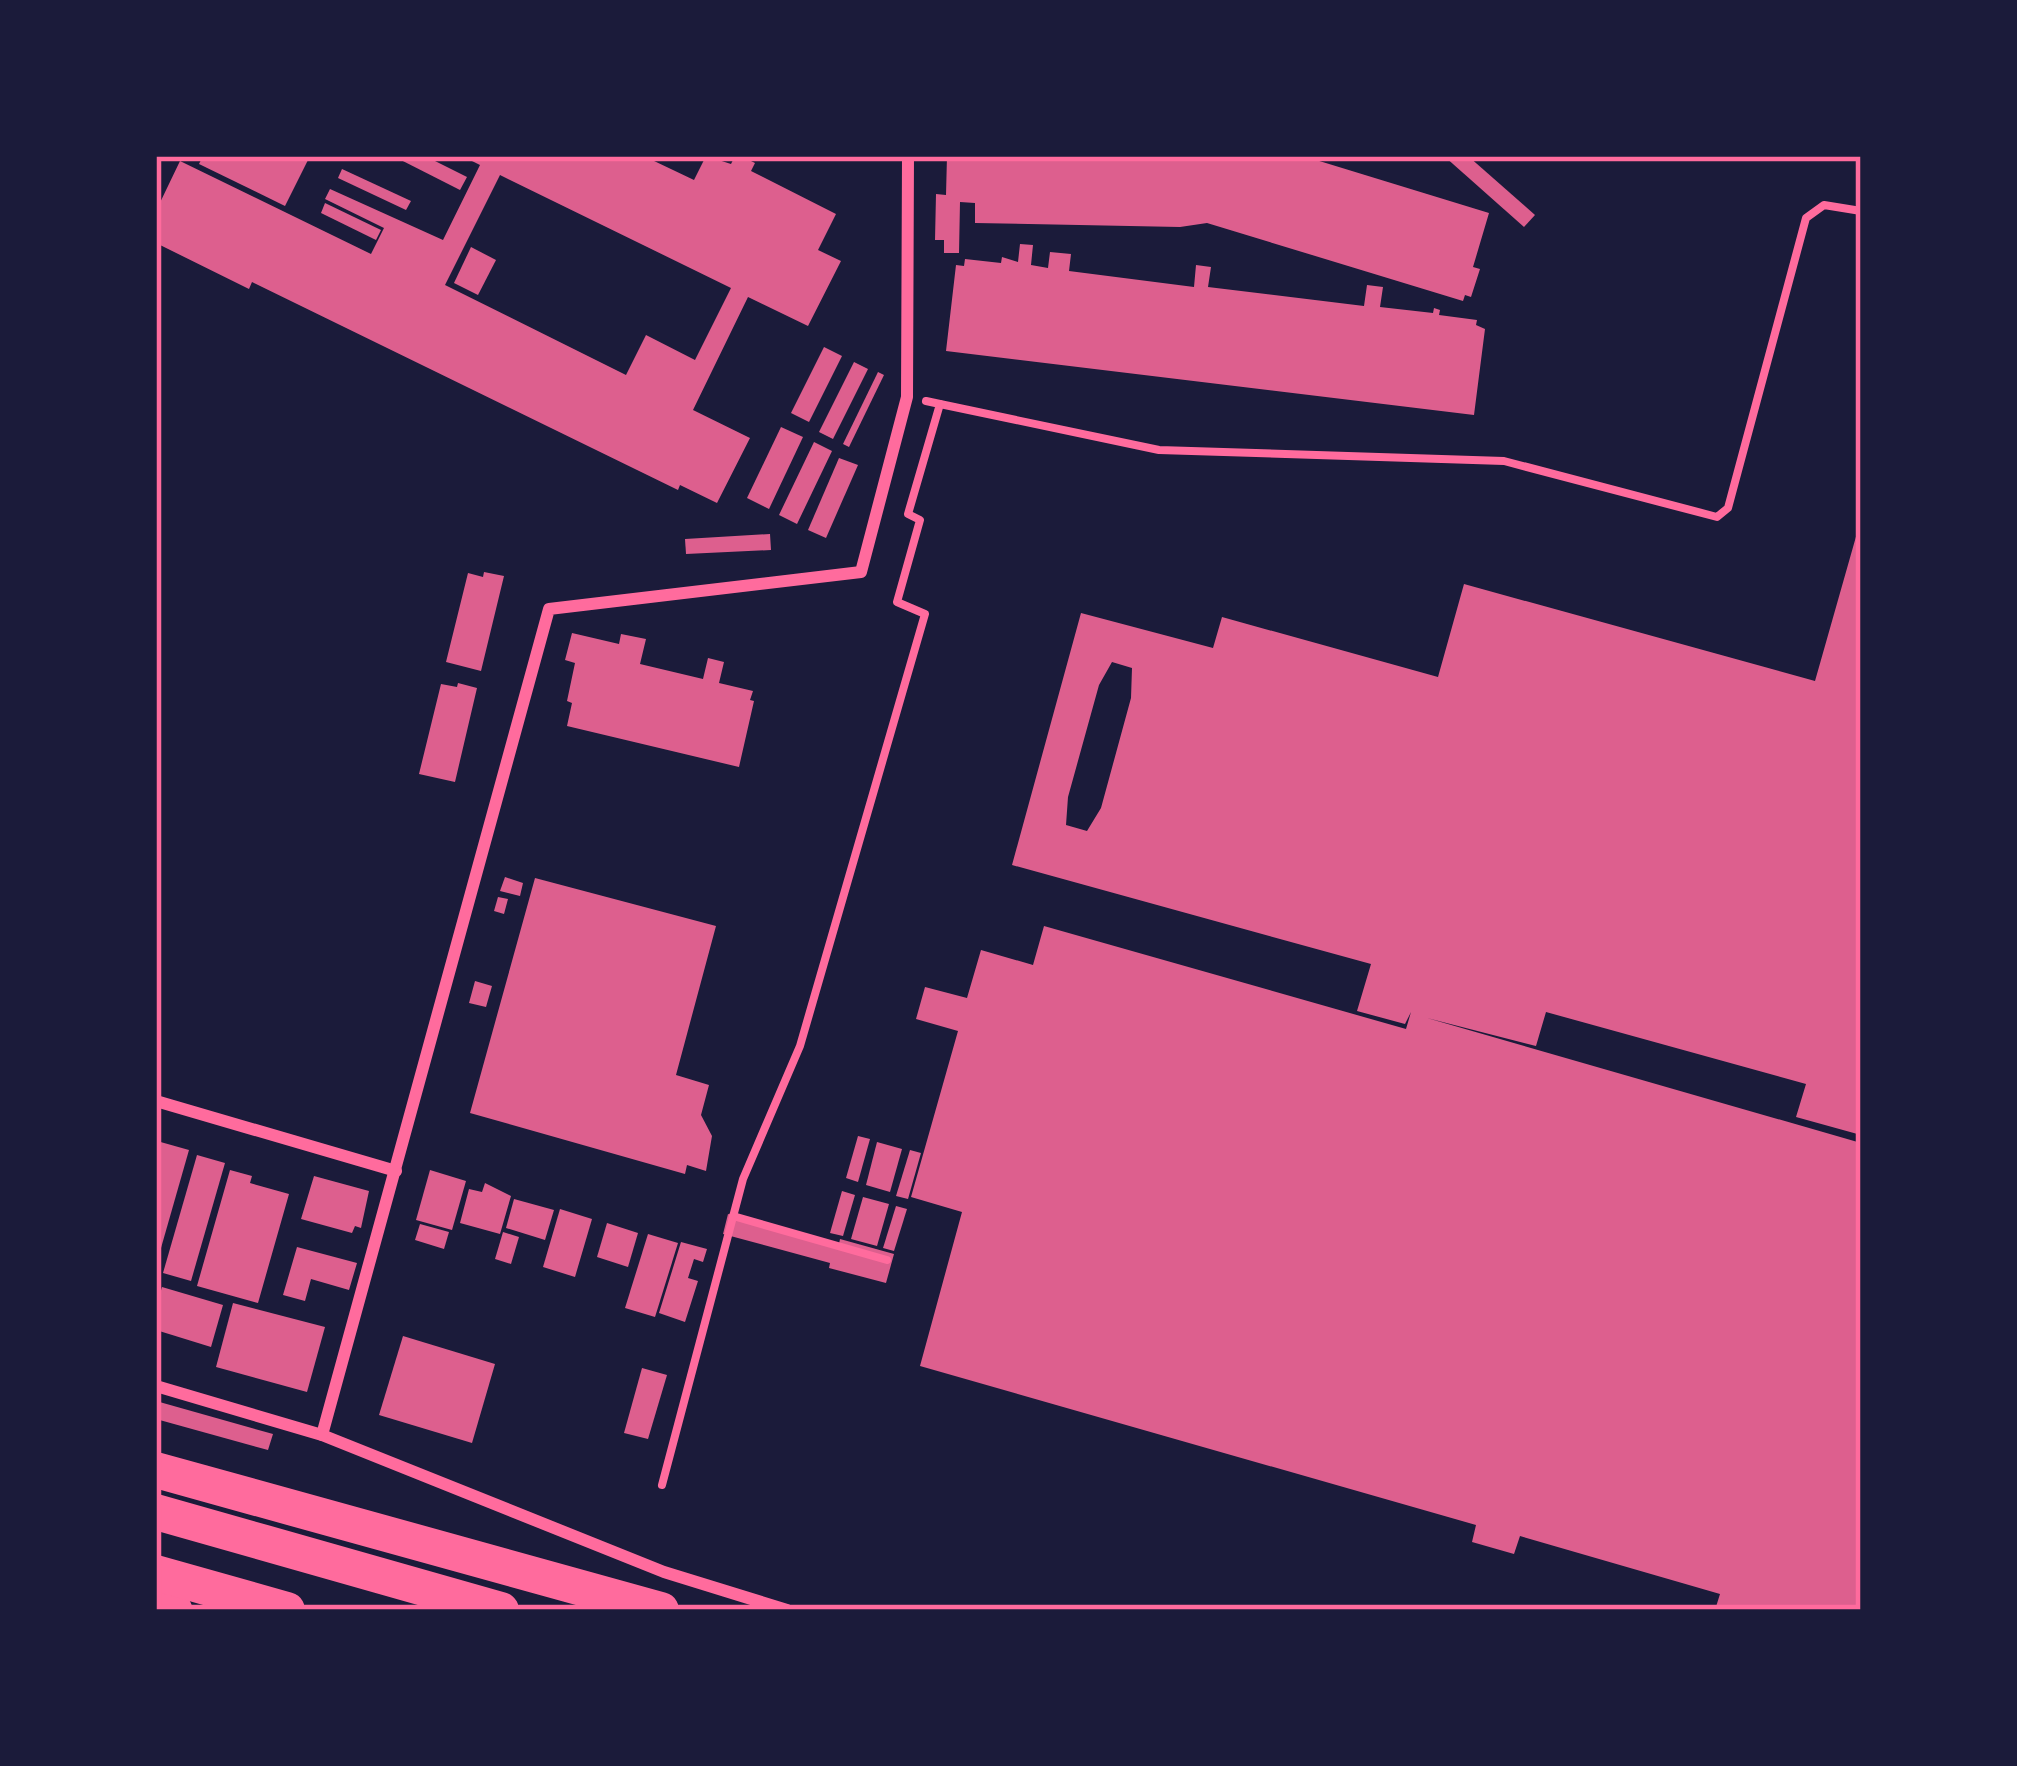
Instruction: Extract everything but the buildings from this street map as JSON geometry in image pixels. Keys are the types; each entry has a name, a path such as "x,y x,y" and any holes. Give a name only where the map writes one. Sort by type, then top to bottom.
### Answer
{"highway":[{"path":"156,1470 661,1610"},
{"path":"156,1481 611,1610"},
{"path":"156,1512 501,1610"},
{"path":"156,1573 287,1610"},
{"path":"156,1604 176,1610"}],"street":[{"path":"322,1435 549,609 861,572 907,397 908,156"},
{"path":"156,1101 396,1172"},
{"path":"156,1386 322,1435 664,1572 787,1610"}],"path":[{"path":"907,397 1159,450 1504,461 1717,517 1728,508 1806,218 1824,205 1861,211"},
{"path":"662,1485 743,1179 800,1046 925,614 897,602 920,520 908,514 940,404"},
{"path":"734,1216 887,1260"}]}
